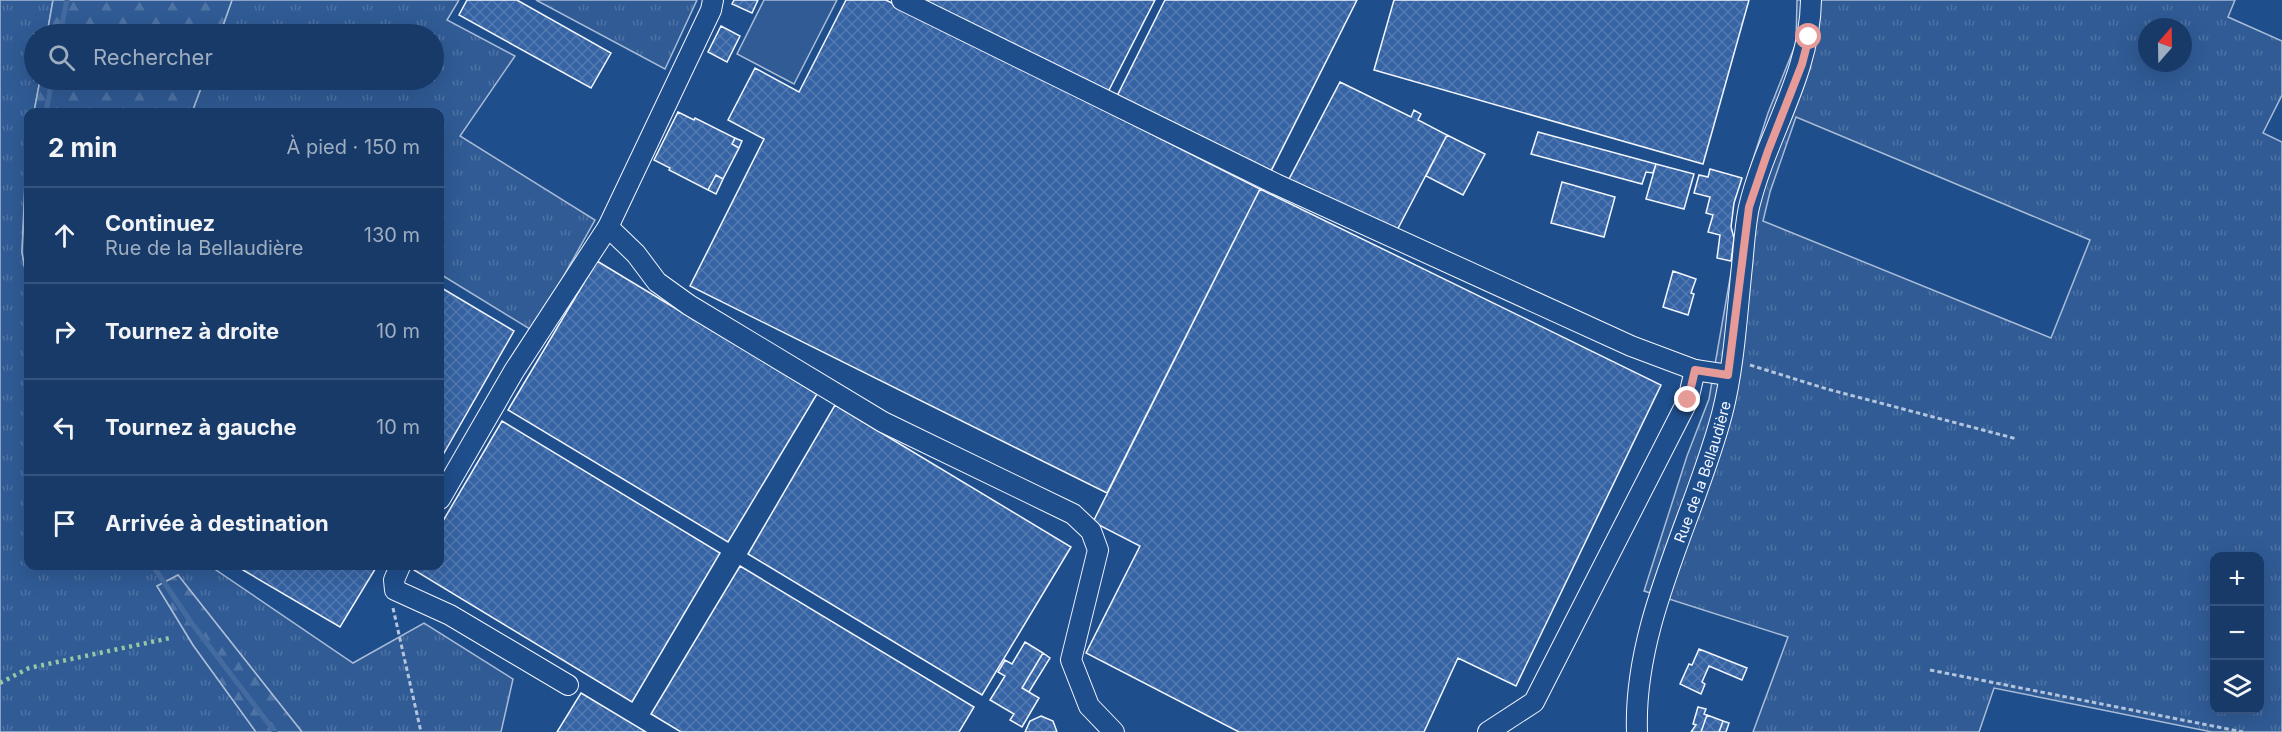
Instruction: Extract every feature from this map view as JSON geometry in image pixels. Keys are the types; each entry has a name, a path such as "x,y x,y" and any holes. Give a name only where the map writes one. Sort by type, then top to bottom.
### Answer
{"street":[{"path":"444,492 514,371 608,227 711,10 713,0"},
{"path":"902,0 1276,184 1631,346 1695,370 1730,366"},
{"name":"Rue de la Bellaudière","path":"1637,732 1639,690 1656,609 1722,413 1730,366 1749,207 1802,64 1809,37 1811,0"},
{"path":"608,227 636,254 657,282 689,305 883,422 1073,514 1091,531 1098,550 1071,660 1089,706 1114,732"},
{"path":"1488,732 1534,702 1688,400 1695,370"},
{"path":"398,570 394,580 395,590 450,615 568,685"}],"path":[{"path":"1730,366 1756,368 2017,439"},
{"path":"391,599 421,732"},
{"path":"1930,670 2243,732"}],"green space":[{"path":"0,0 53,0 49,24 24,24 24,90 38,90 35,108 24,108 22,252 24,264 24,570 216,570 353,663 424,623 513,679 501,732 302,732 178,575 157,586 193,645 256,732 0,732"},
{"path":"53,0 232,0 224,24 49,24"},
{"path":"232,0 459,0 447,20 515,56 460,136 595,220 533,331 444,276 444,108 194,108 200,90 444,90 444,24 224,24"},
{"path":"536,0 697,0 665,69"},
{"path":"1797,0 2235,0 2228,17 2282,41 2282,95 2263,133 2282,142 2282,732 2212,732 1994,688 1979,732 1753,732 1788,637 1644,591 1687,456 1709,399 1748,175 1768,113 1796,43","holes":["1796,117 2090,240 2051,338 1763,221 1770,192"]},
{"path":"38,90 200,90 194,108 35,108"},
{"path":"24,216 24,264 22,252"},
{"path":"178,575 302,732 256,732 193,645 157,586"}],"shaded area":[{"path":"764,0 837,0 794,84 737,54"}],"building":[{"path":"467,0 517,0 611,53 591,88 459,15"},
{"path":"734,0 758,0 752,13 732,4"},
{"path":"846,0 886,0 1260,189 1107,493 690,286 764,139 728,120 755,68 799,92"},
{"path":"921,0 1155,0 1107,94"},
{"path":"1165,0 1357,0 1269,175 1116,98"},
{"path":"1394,0 1749,0 1703,164 1374,70"},
{"path":"721,26 740,36 727,62 708,52"},
{"path":"1340,82 1411,117 1414,110 1421,114 1418,120 1447,135 1394,236 1287,183"},
{"path":"678,112 735,138 732,144 739,148 723,179 716,175 708,190 654,160"},
{"path":"1538,132 1656,164 1653,173 1646,172 1642,184 1531,154"},
{"path":"1447,135 1485,154 1463,195 1426,176"},
{"path":"735,138 742,141 739,148 732,144"},
{"path":"1656,164 1694,174 1684,209 1646,199"},
{"path":"1710,169 1742,178 1734,203 1731,227 1734,238 1731,261 1717,258 1720,235 1708,232 1713,215 1706,213 1710,197 1694,193 1699,175 1708,177"},
{"path":"716,175 723,179 716,194 708,190"},
{"path":"1562,182 1615,197 1604,237 1551,223"},
{"path":"1260,189 1661,385 1516,686 1458,658 1424,732 1239,732 1086,653 1140,546 1093,522"},
{"path":"597,261 817,394 728,542 508,410"},
{"path":"1673,271 1696,279 1691,293 1694,294 1688,315 1663,307"},
{"path":"444,289 514,331 444,453"},
{"path":"835,405 1071,547 982,695 748,554"},
{"path":"502,421 720,553 632,702 414,570 444,570 444,519"},
{"path":"740,566 974,707 959,732 681,732 651,714"},
{"path":"243,570 375,570 340,627"},
{"path":"1025,642 1043,653 1022,688 1039,698 1022,727 1010,720 1014,714 990,700 1005,676 998,672 1005,660 1012,664"},
{"path":"1699,649 1747,668 1742,680 1709,666 1702,682 1705,684 1701,694 1680,684"},
{"path":"1043,653 1050,658 1029,692 1022,688"},
{"path":"581,693 646,732 557,732"},
{"path":"1698,707 1706,709 1704,714 1707,715 1701,732 1691,732 1696,725 1693,724"},
{"path":"1707,715 1723,721 1719,732 1701,732"},
{"path":"1041,716 1053,721 1057,732 1025,732 1030,721"},
{"path":"1723,721 1729,723 1726,732 1719,732"}],"waterway":[{"path":"62,24 67,0"},
{"path":"47,108 50,90"},
{"path":"156,570 193,625 275,732"}],"hedge":[{"path":"0,683 29,668 170,638"}],"route":[{"path":"1688,400 1695,370 1728,375 1736,329 1749,207 1802,64 1809,37"}]}
